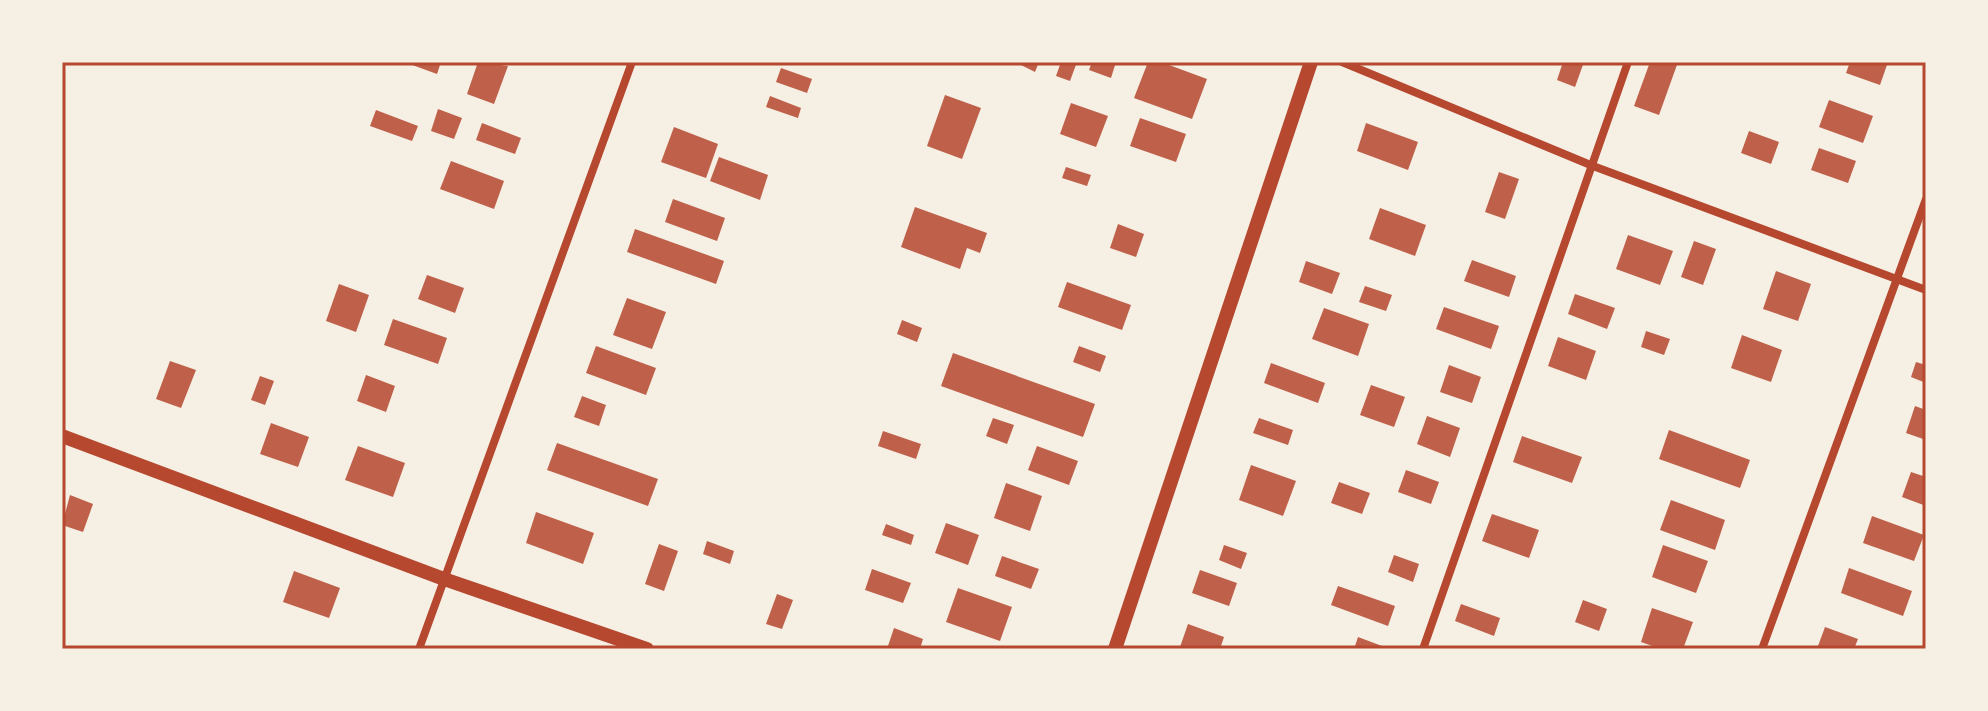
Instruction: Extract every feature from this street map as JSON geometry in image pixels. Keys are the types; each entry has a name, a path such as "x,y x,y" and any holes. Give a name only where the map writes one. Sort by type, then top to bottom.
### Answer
{"street":[{"path":"419,649 632,62"},
{"path":"1115,649 1311,62"},
{"path":"1342,62 1593,166 1926,290"},
{"path":"1423,649 1628,62"},
{"path":"1762,649 1926,199"},
{"path":"62,436 444,579 647,649"}],"building":[{"path":"404,62 441,62 437,74"},
{"path":"478,62 508,66 494,104 467,94"},
{"path":"1015,62 1039,62 1035,72"},
{"path":"1061,62 1077,62 1070,81 1056,76"},
{"path":"1092,62 1116,62 1111,78 1089,70"},
{"path":"1148,62 1161,62 1207,79 1192,119 1134,98"},
{"path":"1563,62 1584,62 1575,87 1557,80"},
{"path":"1650,62 1678,62 1659,115 1634,106"},
{"path":"1850,62 1888,62 1880,85 1846,73"},
{"path":"781,68 812,79 807,93 776,82"},
{"path":"945,95 981,108 962,159 927,146"},
{"path":"770,96 801,108 798,118 766,107"},
{"path":"1829,100 1873,116 1863,143 1819,127"},
{"path":"1071,103 1108,116 1096,147 1060,134"},
{"path":"438,109 462,118 454,139 431,131"},
{"path":"376,110 418,126 412,141 370,126"},
{"path":"1140,118 1186,134 1176,162 1130,146"},
{"path":"482,123 521,138 515,154 476,140"},
{"path":"1366,123 1418,142 1408,170 1357,151"},
{"path":"674,127 718,144 706,178 661,162"},
{"path":"1749,131 1779,142 1771,164 1741,153"},
{"path":"1819,148 1856,161 1848,183 1811,170"},
{"path":"719,157 768,175 760,200 710,181"},
{"path":"451,161 504,181 494,209 440,189"},
{"path":"1066,167 1091,175 1087,186 1062,178"},
{"path":"1499,172 1519,179 1505,219 1485,212"},
{"path":"673,199 725,218 717,241 665,222"},
{"path":"915,207 987,233 980,253 967,248 960,269 901,247"},
{"path":"1380,208 1426,225 1415,256 1369,239"},
{"path":"1118,224 1144,234 1136,257 1110,248"},
{"path":"635,229 724,261 716,284 627,252"},
{"path":"1628,235 1673,251 1660,285 1616,269"},
{"path":"1694,241 1716,249 1703,285 1681,277"},
{"path":"1472,260 1516,276 1509,297 1464,281"},
{"path":"1306,261 1340,273 1332,294 1299,282"},
{"path":"1776,271 1811,284 1798,321 1763,309"},
{"path":"427,275 464,288 455,313 418,299"},
{"path":"1067,282 1131,305 1122,330 1058,307"},
{"path":"339,284 369,295 356,332 326,321"},
{"path":"1365,286 1392,295 1386,311 1359,302"},
{"path":"1575,294 1615,308 1607,329 1568,314"},
{"path":"627,298 666,312 652,349 613,335"},
{"path":"1444,307 1499,326 1491,349 1436,329"},
{"path":"1324,308 1369,324 1358,356 1312,339"},
{"path":"393,319 447,338 438,364 384,345"},
{"path":"902,320 922,328 917,342 897,334"},
{"path":"1646,331 1670,339 1664,355 1641,347"},
{"path":"1742,335 1782,350 1771,382 1731,368"},
{"path":"1558,337 1596,351 1586,380 1548,366"},
{"path":"596,346 656,368 646,395 586,373"},
{"path":"1079,346 1106,356 1100,372 1073,362"},
{"path":"953,353 1095,404 1083,437 941,386"},
{"path":"170,361 196,370 181,408 156,399"},
{"path":"1916,362 1926,365 1926,383 1911,377"},
{"path":"1271,363 1325,383 1318,403 1264,383"},
{"path":"1449,365 1481,377 1472,403 1440,392"},
{"path":"366,375 395,386 386,412 357,401"},
{"path":"260,376 274,381 265,405 251,400"},
{"path":"1371,385 1405,397 1394,427 1360,415"},
{"path":"582,396 606,405 599,426 574,417"},
{"path":"1915,406 1926,410 1926,440 1906,433"},
{"path":"1427,416 1460,428 1450,457 1417,444"},
{"path":"993,418 1014,425 1007,444 986,436"},
{"path":"1259,418 1293,430 1288,445 1253,433"},
{"path":"271,423 309,437 298,467 260,454"},
{"path":"1669,430 1750,460 1740,488 1659,459"},
{"path":"883,431 921,444 916,459 878,446"},
{"path":"1522,436 1582,457 1572,483 1513,462"},
{"path":"557,443 658,479 648,506 547,470"},
{"path":"358,446 405,463 393,497 345,480"},
{"path":"1037,446 1078,461 1069,485 1028,470"},
{"path":"1251,465 1296,481 1283,516 1239,500"},
{"path":"1406,470 1439,482 1431,504 1398,492"},
{"path":"1911,472 1926,477 1926,506 1902,497"},
{"path":"1339,482 1370,493 1362,514 1331,503"},
{"path":"1006,483 1042,496 1030,531 994,518"},
{"path":"70,495 93,504 83,532 62,525"},
{"path":"1671,500 1725,520 1715,550 1660,530"},
{"path":"536,512 594,533 583,564 526,543"},
{"path":"1492,514 1539,530 1529,558 1482,541"},
{"path":"1872,516 1924,535 1914,561 1863,543"},
{"path":"946,523 979,535 968,565 935,553"},
{"path":"886,524 914,535 911,545 882,535"},
{"path":"707,541 734,551 730,564 703,554"},
{"path":"659,544 678,551 664,591 645,584"},
{"path":"1224,545 1247,553 1241,569 1219,560"},
{"path":"1663,545 1708,561 1696,593 1652,577"},
{"path":"1394,555 1419,564 1413,582 1388,572"},
{"path":"1002,556 1039,569 1031,589 995,576"},
{"path":"1849,568 1912,591 1903,616 1841,593"},
{"path":"872,569 911,583 903,603 865,590"},
{"path":"1200,570 1237,583 1229,606 1192,593"},
{"path":"294,571 340,588 329,618 283,602"},
{"path":"1338,586 1395,606 1388,626 1331,605"},
{"path":"958,588 1012,607 1000,641 946,622"},
{"path":"777,594 793,600 782,629 766,624"},
{"path":"1583,600 1607,609 1599,631 1575,622"},
{"path":"1461,604 1500,618 1494,636 1455,621"},
{"path":"1652,608 1693,622 1683,649 1661,649 1641,642"},
{"path":"1188,624 1224,637 1220,649 1180,647"},
{"path":"1825,627 1858,639 1854,649 1818,646"},
{"path":"894,628 923,639 920,649 887,649"},
{"path":"1358,637 1390,649 1354,649"}]}
